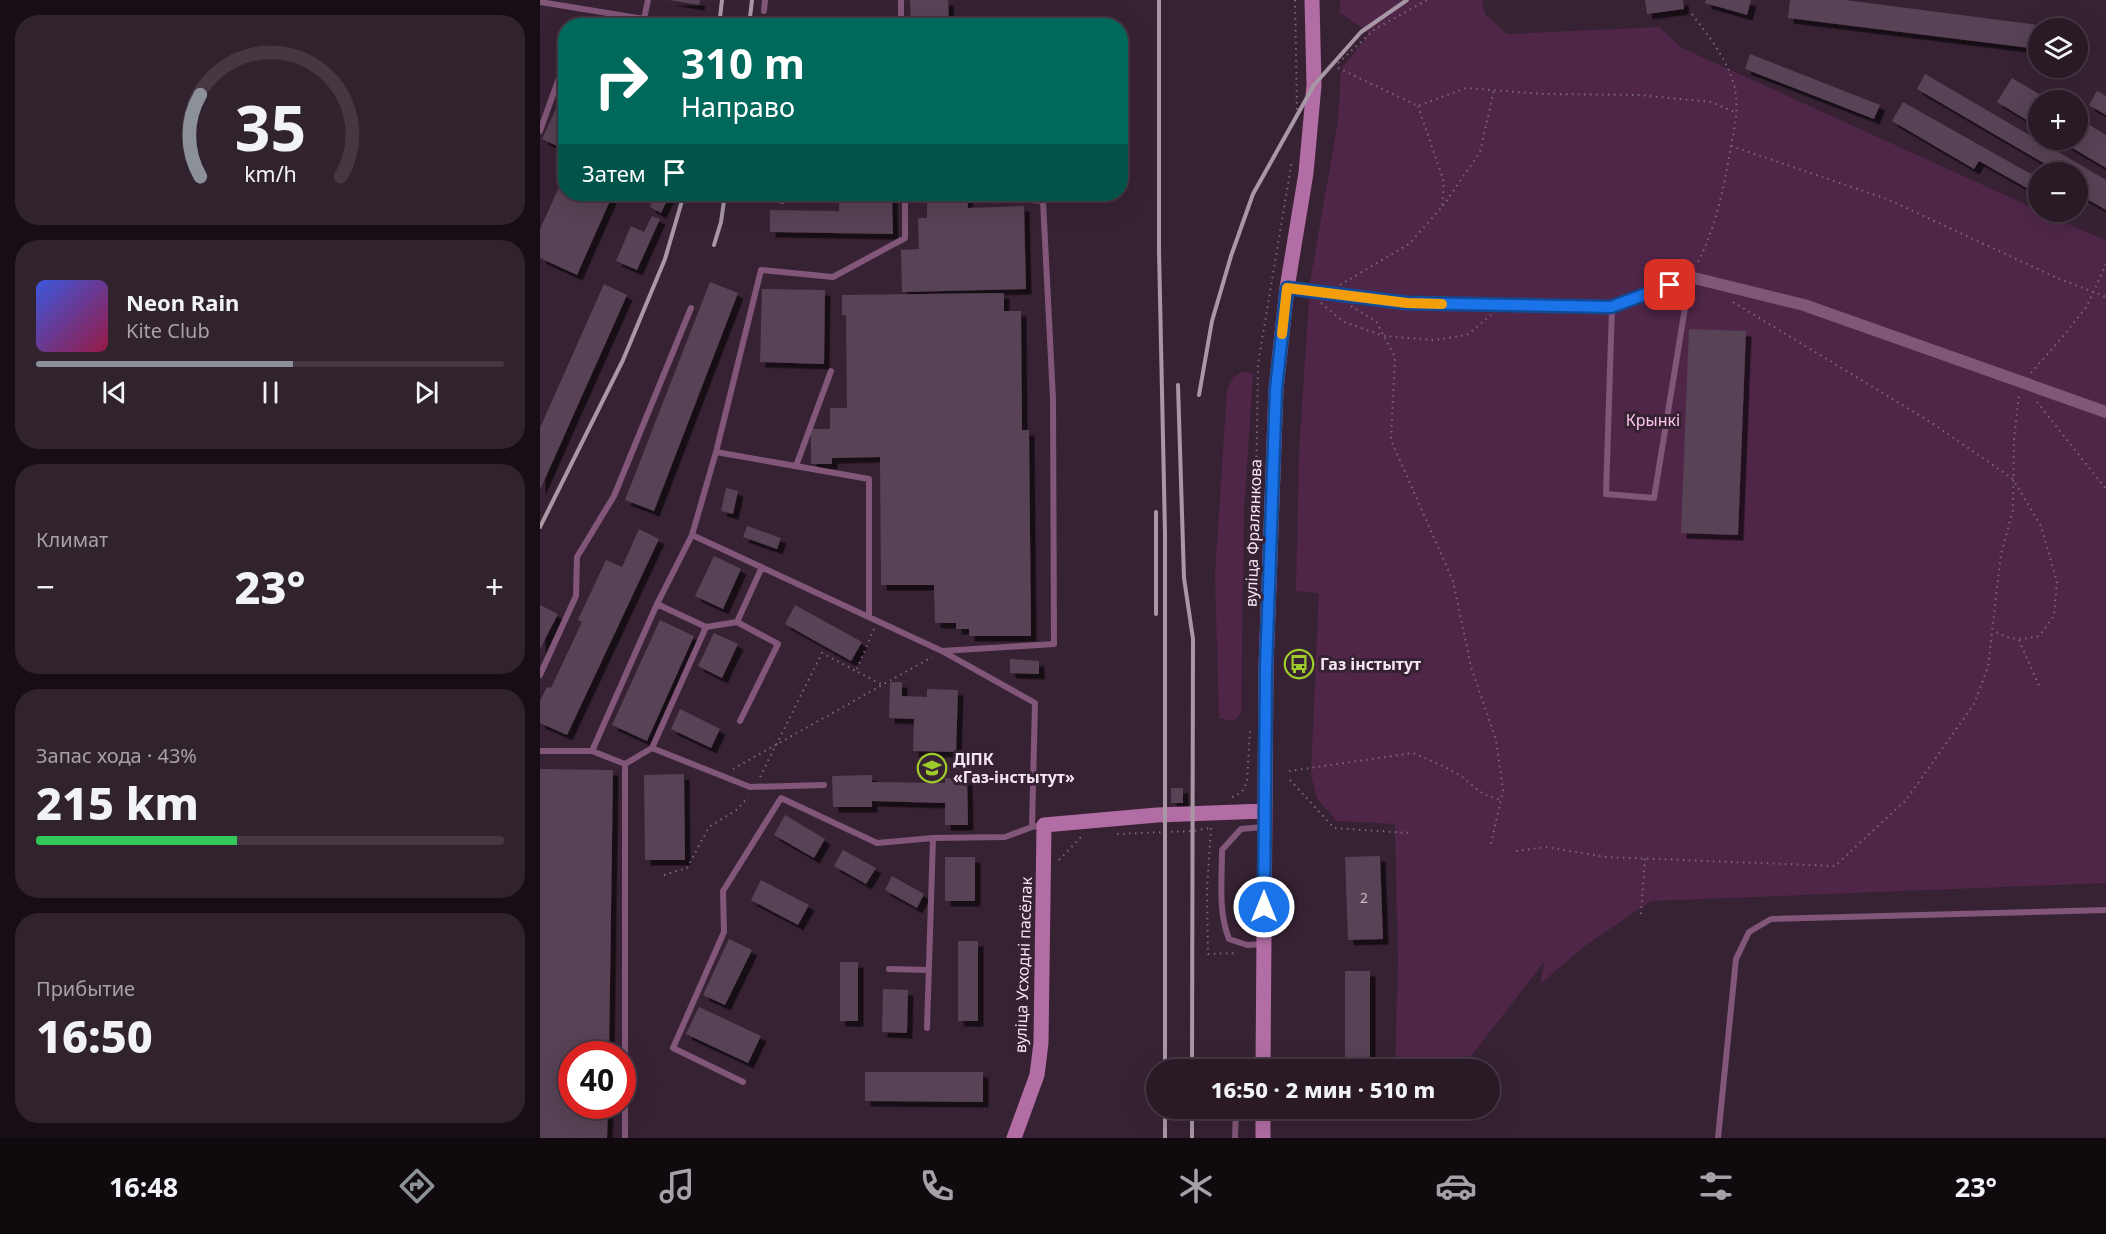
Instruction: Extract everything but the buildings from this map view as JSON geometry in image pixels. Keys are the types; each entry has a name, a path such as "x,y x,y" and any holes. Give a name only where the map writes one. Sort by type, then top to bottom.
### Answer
{"main road":[{"name":"вуліца Фралянкова","path":"1258,1059 1264,944 1266,668 1276,389 1287,288 1306,173 1314,85 1312,0"},
{"path":"1038,826 1157,815 1265,811"},
{"name":"вуліца Усходні пасёлак","path":"1014,1138 1037,1075 1041,1043 1044,863 1038,826"},
{"path":"1263,1119 1263,1138"}],"street":[{"path":"1690,277 1804,305 2106,412"}],"lane":[{"path":"644,18 648,0"},
{"path":"764,11 765,0"},
{"path":"901,0 901,18"},
{"path":"540,2 638,18"},
{"path":"540,131 558,81"},
{"path":"592,751 657,604 692,535 716,452 761,270 833,277 905,238 905,201"},
{"path":"942,651 1054,644 1053,399 1043,201"},
{"path":"1287,288 1407,303 1611,307 1690,277"},
{"path":"1611,307 1606,494 1654,498 1690,277"},
{"path":"540,675 576,596 577,557 614,496 691,308"},
{"path":"796,466 831,371"},
{"path":"716,452 869,479 869,617"},
{"path":"692,535 942,651 1035,703 1038,826 1005,837 933,838 877,843 781,798 723,891 724,932 673,1048 743,1082"},
{"path":"736,622 762,567"},
{"path":"657,604 706,627 736,622 778,644 740,721"},
{"path":"626,764 652,748 706,627"},
{"path":"652,748 750,788 824,784"},
{"path":"540,751 592,751 626,764"},
{"path":"625,1138 626,764"},
{"path":"1264,944 1247,945 1229,939 1224,928 1221,887 1222,850 1241,829 1265,827"},
{"path":"927,1028 933,838"},
{"path":"1718,1138 1736,959 1749,932 1771,919 2106,910"},
{"path":"889,969 929,970"},
{"path":"1235,1138 1236,1119"}],"path":[{"path":"1338,63 1375,29 1427,0"},
{"path":"1690,277 1704,252 1720,204 1737,113 1734,86 1723,56 1692,14"},
{"path":"1338,68 1418,106 1444,182 1442,207"},
{"path":"1418,106 1466,87 1543,94 1639,95 1711,102 1737,113"},
{"path":"1327,293 1409,244 1442,207 1480,152 1494,90"},
{"path":"1731,146 1887,199 2057,278 2106,297"},
{"path":"1516,851 1546,847 1606,857 1835,866 1906,800 1974,704 1988,667 2001,554 2013,510 2014,440 2020,381 2034,370 2087,306 2106,264"},
{"path":"1306,290 1344,322 1384,336 1434,340 1467,335 1502,305"},
{"path":"1727,298 1932,423 2013,479 2041,526 2057,582 2054,616 2039,636 2019,640 1992,630"},
{"path":"1347,304 1376,321 1395,357 1391,440 1453,581 1472,667 1496,740 1503,790 1491,844"},
{"path":"2034,399 2106,489"},
{"path":"856,671 877,621"},
{"path":"2019,640 2040,688"},
{"path":"721,776 942,651"},
{"path":"664,875 687,868 709,827 738,809 755,787 822,653 883,685"},
{"path":"1289,771 1413,753 1461,776 1483,794 1501,800"},
{"path":"1290,780 1334,828 1409,833"},
{"path":"1117,834 1193,831 1211,828"},
{"path":"1044,863 1056,863 1083,835 1090,835"},
{"path":"1641,914 1645,858"}],"green space":[{"name":"Крынкі","path":"1340,0 1482,0 1485,14 1507,34 1659,27 1682,48 2028,205 2028,222 2064,222 2106,241 2106,883 1651,901 1586,945 1540,984 1544,962 1469,1059 1395,1059 1398,961 1395,824 1336,821 1317,798 1311,775 1319,593 1296,591 1299,453 1310,283 1338,120 1341,70 1369,33 1340,13"},
{"path":"1242,371 1253,374 1244,512 1241,713 1234,721 1219,718 1215,574 1227,390 1233,378"}],"railway":[{"path":"720,18 722,0"},
{"path":"750,18 752,0"},
{"path":"1159,0 1159,250 1165,533 1165,1059"},
{"path":"1199,395 1212,321 1231,256 1253,194 1314,85 1361,32 1407,0"},
{"path":"540,527 623,360 665,259 682,201"},
{"path":"714,245 724,201"},
{"path":"1178,385 1184,578 1193,639 1192,1059"},
{"path":"1156,512 1156,614"},
{"path":"1165,1119 1165,1138"},
{"path":"1192,1119 1192,1138"}],"slow traffic":[{"path":"1282,334 1287,288 1407,303 1442,304"}],"place":[{"name":"Газ інстытут","path":"1299,664"},
{"name":"ДІПК «Газ-інстытут»","path":"932,768"}],"route":[{"path":"1264,907 1266,668 1276,389 1287,288 1407,303 1611,307 1670,285"}]}
